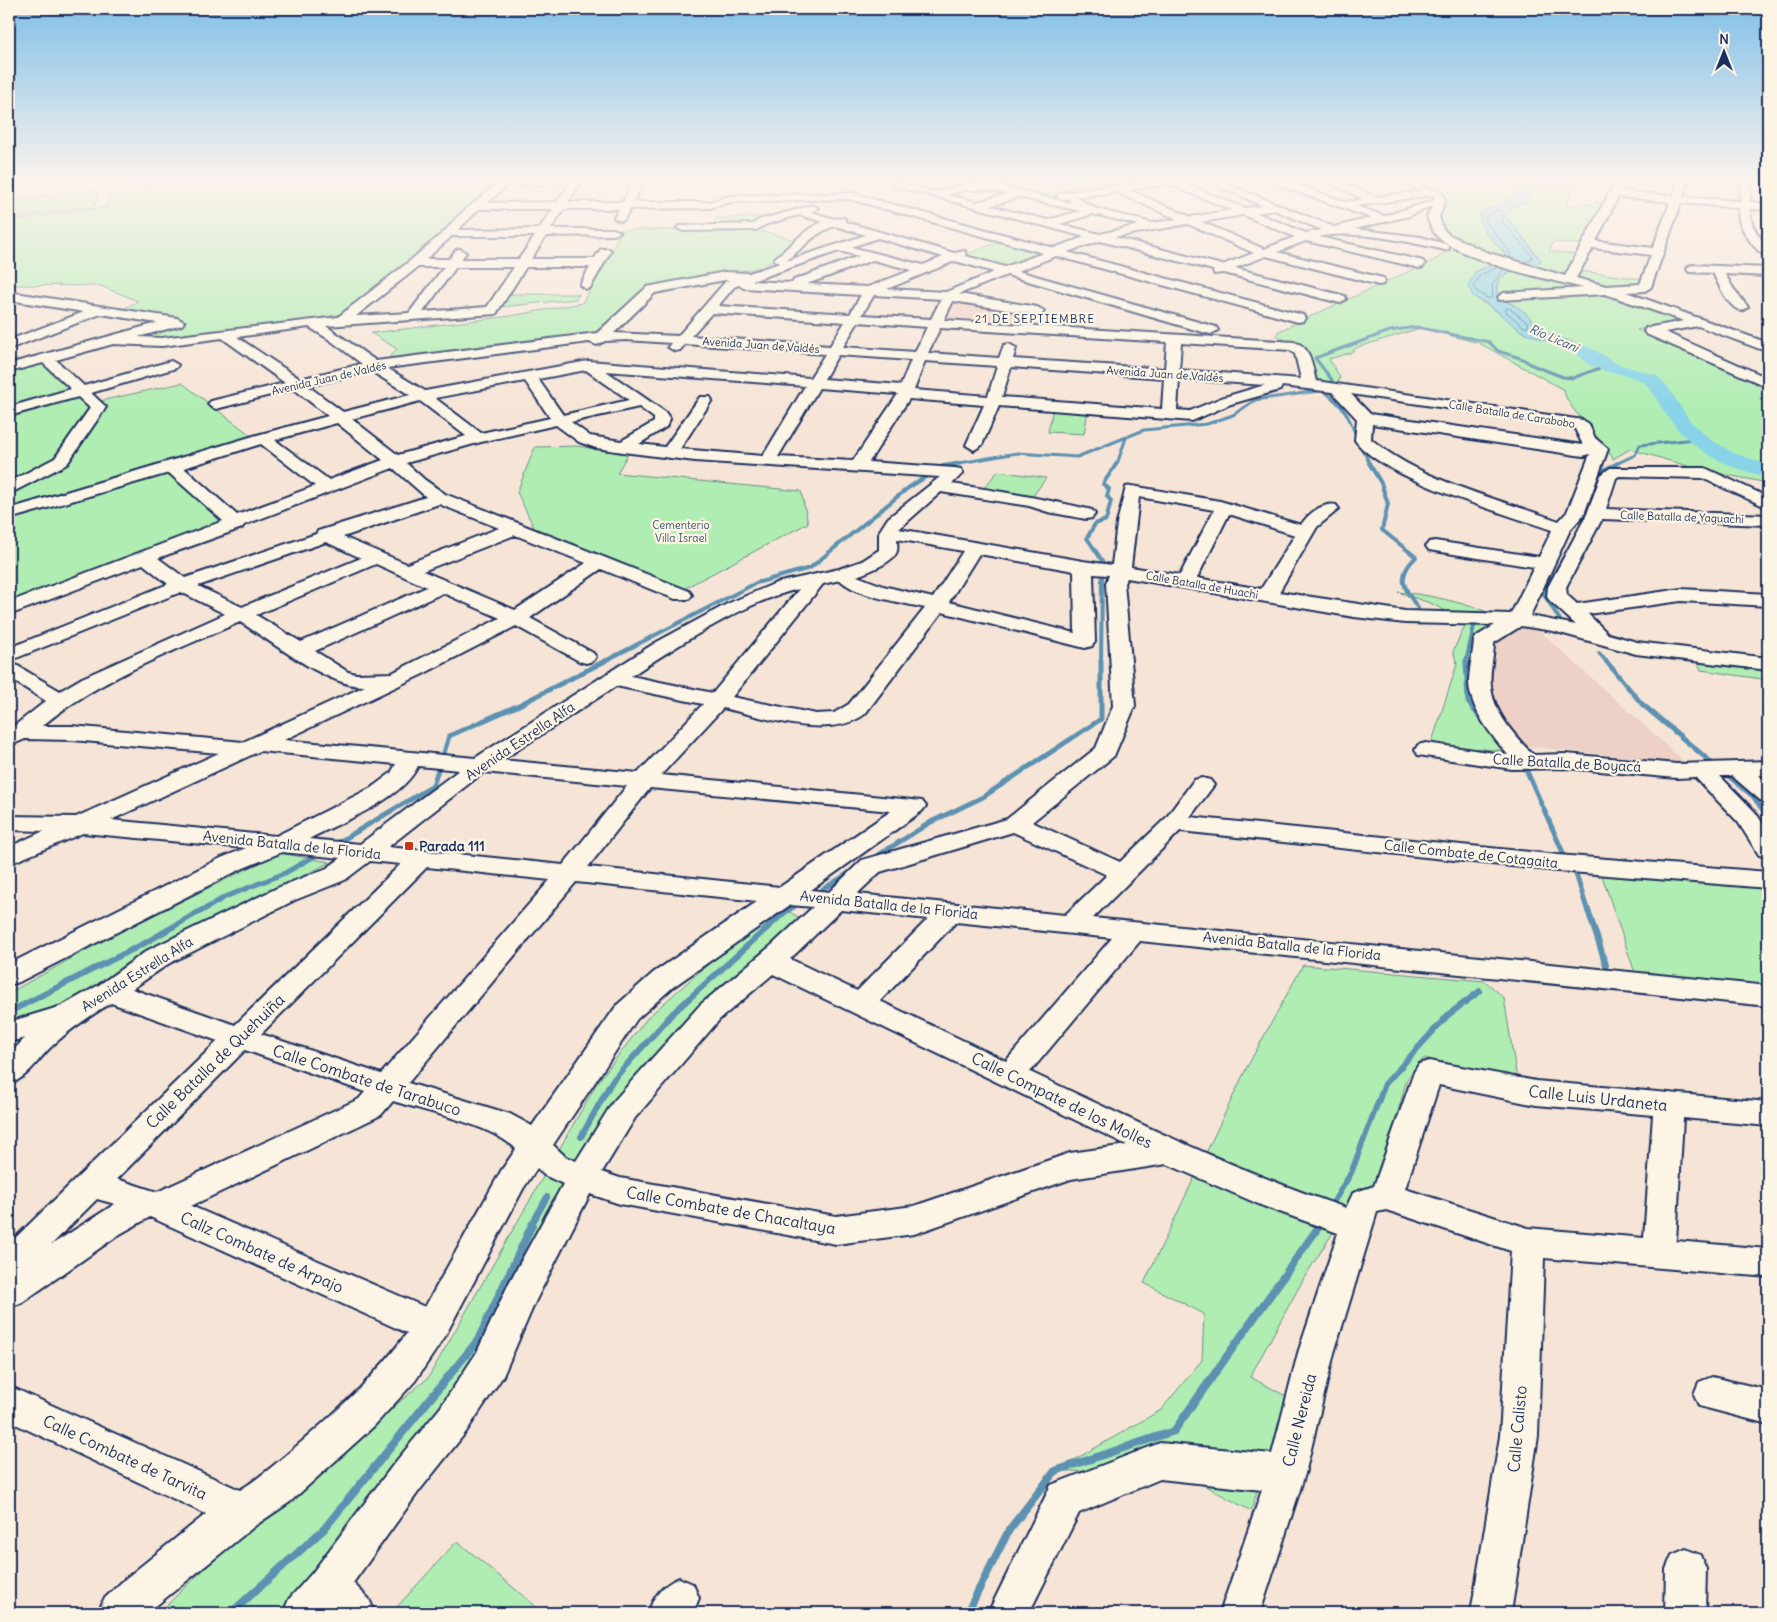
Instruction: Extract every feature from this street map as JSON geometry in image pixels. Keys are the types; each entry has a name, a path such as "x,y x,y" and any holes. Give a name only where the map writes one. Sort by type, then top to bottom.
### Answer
{"street":[{"path":"342,320 421,258"},
{"path":"414,316 457,258"},
{"path":"114,340 162,342 342,320 492,311 527,258"},
{"path":"586,286 602,258"},
{"path":"623,447 661,424 660,415 576,361 651,290 725,276 758,274 782,258"},
{"path":"650,370 682,339 730,284 805,258"},
{"path":"795,286 802,281 867,258"},
{"path":"872,258 924,269"},
{"path":"768,460 870,291 952,258"},
{"path":"961,258 1250,342 1276,327 1302,316 1178,287 1072,258"},
{"path":"858,467 905,392 949,296 961,288 1042,258"},
{"path":"1100,265 1118,258"},
{"path":"1177,258 1340,299"},
{"path":"1161,293 1249,258"},
{"path":"1285,258 1379,281"},
{"path":"1389,258 1419,264"},
{"path":"1323,307 1419,264 1426,258"},
{"path":"1491,258 1605,290 1700,322 1768,348"},
{"path":"1568,281 1583,258"},
{"path":"1504,297 1645,287 1656,258"},
{"path":"1752,258 1768,259"},
{"path":"415,263 599,263"},
{"path":"1692,269 1768,272"},
{"path":"1717,270 1727,289 1742,306"},
{"path":"730,284 795,286 949,296 1037,312"},
{"path":"974,445 994,400 1003,362 1017,328 1037,312 1060,287"},
{"path":"9,296 177,322 12,366"},
{"path":"9,310 35,300"},
{"path":"1127,306 1144,300"},
{"path":"709,309 1294,346 1302,354 1310,384"},
{"path":"9,345 99,310"},
{"path":"1700,322 1651,331 1768,383"},
{"path":"311,323 335,337 373,366 423,396 478,438"},
{"path":"224,334 298,385 395,461 419,484 439,498 682,595"},
{"name":"Avenida Juan de Valdés","path":"216,404 373,366 602,337 682,339 1310,384"},
{"path":"1169,415 1170,374 1174,338"},
{"path":"9,489 61,460 98,407 46,358"},
{"path":"9,412 171,365"},
{"path":"9,514 172,467 263,438 423,396 583,367 650,370 813,383 1192,416 1226,401 1280,386 1285,382"},
{"path":"529,376 557,419 588,442 669,452 858,467 941,476 1048,507 1086,514"},
{"name":"Calle Batalla de Carabobo","path":"1310,384 1578,423 1581,425 1588,441 1593,443"},
{"path":"1338,389 1366,418 1583,451 1590,448 1593,443 1600,449 1575,514 1562,528 1518,620 1484,640 1480,688 1489,711 1508,744 1527,762"},
{"path":"669,452 705,400"},
{"path":"9,609 236,524 395,461 557,419 641,402"},
{"path":"1449,430 1458,405"},
{"path":"1366,418 1363,440 1386,459 1450,487 1562,528"},
{"path":"263,438 329,488"},
{"path":"172,467 197,487 236,524"},
{"path":"1607,641 1557,597 1558,587 1596,514 1609,475 1616,471 1705,473 1768,503"},
{"path":"888,532 894,522 941,476"},
{"path":"355,1613 315,1600 406,1478 453,1420 490,1364 521,1294 582,1178 624,1110 710,1012 770,961 871,866 1015,824 1106,751 1124,706 1115,583 1121,571 1126,522 1132,491 1224,507 1305,532"},
{"path":"9,655 182,585 324,535 439,498"},
{"path":"1186,582 1224,507"},
{"path":"1267,596 1310,524 1330,509"},
{"name":"Calle Batalla de Yaguachi","path":"1596,514 1768,520"},
{"path":"406,571 513,529"},
{"name":"Calle Batalla de Huachi","path":"888,532 1083,567 1121,571 1354,611 1405,617 1518,620 1555,625 1636,648 1768,664"},
{"name":"Avenida Estrella Alfa","path":"71,1014 109,992 158,957 286,894 336,874 479,765 662,647 734,608 783,587 818,578 844,574 869,565 888,552 888,532"},
{"path":"324,535 516,618 586,657"},
{"path":"1435,546 1545,563"},
{"path":"614,678 816,721 832,721 848,717 857,709 938,605 974,547"},
{"path":"146,558 182,585 240,614 341,676 356,680 398,677"},
{"path":"15,736 60,700 89,682 240,614 376,558"},
{"path":"9,856 81,825 416,670 516,618 598,563"},
{"path":"844,574 854,582 876,590 1086,642 1083,567"},
{"path":"9,1292 108,1224 370,1107 568,875 644,780 718,701 818,578"},
{"path":"300,650 442,587"},
{"path":"1571,611 1681,595 1768,600"},
{"path":"9,669 60,700"},
{"path":"15,736 72,733 406,758 914,806 663,980 627,1012 512,1180 432,1327 402,1369 360,1414 276,1489 242,1511 138,1592 118,1613"},
{"name":"Calle Batalla de Boyacá","path":"1426,750 1512,762 1566,760 1676,771 1768,768"},
{"path":"9,976 230,864 280,844 393,784 406,770 408,763 406,758"},
{"path":"1739,770 1768,796"},
{"path":"1702,771 1747,817 1768,849"},
{"path":"1072,924 1174,823 1202,784"},
{"name":"Avenida Batalla de la Florida","path":"9,823 81,825 367,852 568,875 837,900 1768,996"},
{"name":"Calle Combate de Cotagaita","path":"1174,823 1558,863 1768,880"},
{"path":"1015,824 1124,873"},
{"name":"Calle Batalla de Quehuiña","path":"9,1264 422,858"},
{"path":"861,1004 950,912"},
{"path":"1010,1075 1134,930"},
{"name":"Calle Compate de los Molles","path":"770,961 1169,1151 1274,1197 1358,1226"},
{"name":"Calle Combate de Tarabuco","path":"109,992 387,1088 499,1122 520,1133 535,1147"},
{"path":"9,1032 71,1014"},
{"path":"9,1073 41,1039 71,1014"},
{"name":"Calle Luis Urdaneta","path":"1386,1197 1429,1072 1536,1093 1768,1114"},
{"path":"1658,1254 1669,1105"},
{"name":"Calle Combate de Chacaltaya","path":"535,1147 555,1166 582,1178 620,1191 836,1230 914,1220 1070,1166 1169,1151"},
{"name":"Callz Combate de Arpajo","path":"90,1183 152,1205 432,1327"},
{"path":"1386,1197 1528,1242 1768,1263"},
{"name":"Calle Nereida","path":"1008,1613 1065,1499 1160,1461 1286,1474 1316,1352 1358,1226 1364,1202 1386,1197"},
{"name":"Calle Calisto","path":"1491,1613 1519,1436 1528,1242"},
{"path":"1712,1394 1768,1407"},
{"name":"Calle Combate de Tarvita","path":"9,1403 242,1511"},
{"path":"1240,1613 1286,1474"},
{"path":"1684,1613 1686,1570"}],"shaded area":[{"path":"952,300 1025,313 1011,325 943,319"},
{"path":"1519,624 1535,627 1686,763 1511,745 1491,687 1481,641"}],"green space":[{"path":"9,258 416,258 338,318 165,340 127,338 187,321 118,312 138,301 101,286 9,285"},
{"path":"608,258 775,258 764,267 643,289 599,334 383,364 397,349 371,333 511,316 582,303"},
{"path":"968,258 1034,258 1005,269"},
{"path":"1438,258 1505,258 1475,272 1473,296 1505,317 1586,355 1596,364 1594,351 1535,328 1530,317 1498,297 1498,282 1508,273 1518,268 1696,319 1637,330 1768,387 1768,396 1762,397 1768,403 1768,483 1701,470 1630,449 1613,459 1571,405 1564,390 1479,343 1421,328 1358,347 1350,353 1329,359 1340,377 1337,386 1319,383 1306,347 1290,343 1276,335 1279,331"},
{"path":"1539,258 1577,258 1565,278 1525,266 1541,260"},
{"path":"1579,271 1643,279 1641,284 1611,289 1575,281"},
{"path":"509,294 579,294 576,299 501,307"},
{"path":"40,362 86,404 182,383 253,437 164,466 227,523 9,605 9,371"},
{"path":"1053,408 1088,411 1084,434 1048,432"},
{"name":"Cementerio Villa Israel","path":"576,446 628,454 617,473 801,491 808,523 685,588 538,536 517,492 535,447"},
{"path":"998,471 1046,478 1033,496 984,488"},
{"path":"1398,592 1460,603 1519,624 1481,641 1491,687 1511,745 1520,752 1431,745 1457,664 1453,651 1467,622 1430,603"},
{"path":"1698,663 1768,671 1768,680 1701,670"},
{"path":"279,853 330,862 181,940 86,996 9,1053 9,993 108,938"},
{"path":"1601,873 1768,888 1768,986 1635,973"},
{"path":"777,904 801,919 689,1022 382,1540 286,1613 159,1613 263,1516 428,1378 597,1083 648,1017"},
{"path":"1303,965 1485,981 1504,998 1517,1079 1424,1058 1407,1079 1378,1184 1359,1192 1304,1278 1250,1377 1297,1402 1298,1436 1265,1466 1251,1511 1180,1472 1055,1471 1161,1410 1202,1360 1204,1314 1144,1283 1246,1069"},
{"path":"457,1541 544,1613 402,1613 396,1608"}],"water":[{"path":"1538,258 1541,261 1503,275 1497,287 1498,297 1530,317 1535,328 1594,351 1618,369 1596,364 1586,355 1521,331 1489,305 1473,296 1468,286 1475,272 1504,259"}],"waterway":[{"path":"1323,390 1326,390 1332,380 1315,358 1390,331 1416,327 1489,342 1498,351 1523,359 1532,365 1563,377 1573,378 1605,366"},
{"name":"Río Licani","path":"1584,351 1603,365 1639,374 1650,379 1660,390 1683,425 1704,444 1727,458 1768,471"},
{"path":"954,464 1017,453 1077,457 1144,430 1207,424 1233,415 1255,400 1323,390"},
{"path":"1323,390 1347,415 1369,464"},
{"path":"1117,464 1126,438"},
{"path":"1616,464 1635,455 1640,445 1695,439"},
{"path":"603,662 756,583 810,568 908,488 943,466 962,463"},
{"path":"1103,562 1087,538 1095,524 1106,520 1111,501 1107,496 1109,489 1103,484 1117,463"},
{"path":"1369,463 1381,483 1388,504 1382,530 1416,557 1406,570 1404,582 1418,608"},
{"path":"1600,481 1603,470 1618,463"},
{"path":"1560,620 1543,593 1571,545"},
{"path":"1101,662 1102,577"},
{"path":"1466,662 1474,626"},
{"path":"1599,653 1607,662"},
{"path":"443,756 449,736 519,705 605,661"},
{"path":"1606,661 1642,704 1712,763"},
{"path":"872,859 931,822 983,797 1101,719 1101,662"},
{"path":"1466,662 1468,702 1485,724"},
{"path":"334,845 433,786 439,766"},
{"path":"1525,767 1565,857"},
{"path":"1726,774 1753,796 1768,817"},
{"path":"200,912 225,897 285,873 320,853"},
{"path":"823,889 852,871"},
{"path":"1575,871 1588,912"},
{"path":"785,912 795,906"},
{"path":"9,1012 145,943 202,910"},
{"path":"581,1137 612,1081 672,1014 787,910"},
{"path":"1588,910 1606,965"},
{"path":"1331,1206 1351,1173 1385,1084 1448,1015 1480,991"},
{"path":"531,1226 547,1197"},
{"path":"231,1613 324,1529 478,1340 532,1225"},
{"path":"967,1613 1009,1530 1055,1471 1174,1431 1320,1225"}],"place":[{"name":"Parada 111","path":"409,846"}],"district":[{"name":"21 DE SEPTIEMBRE","path":"1035,318"}]}
